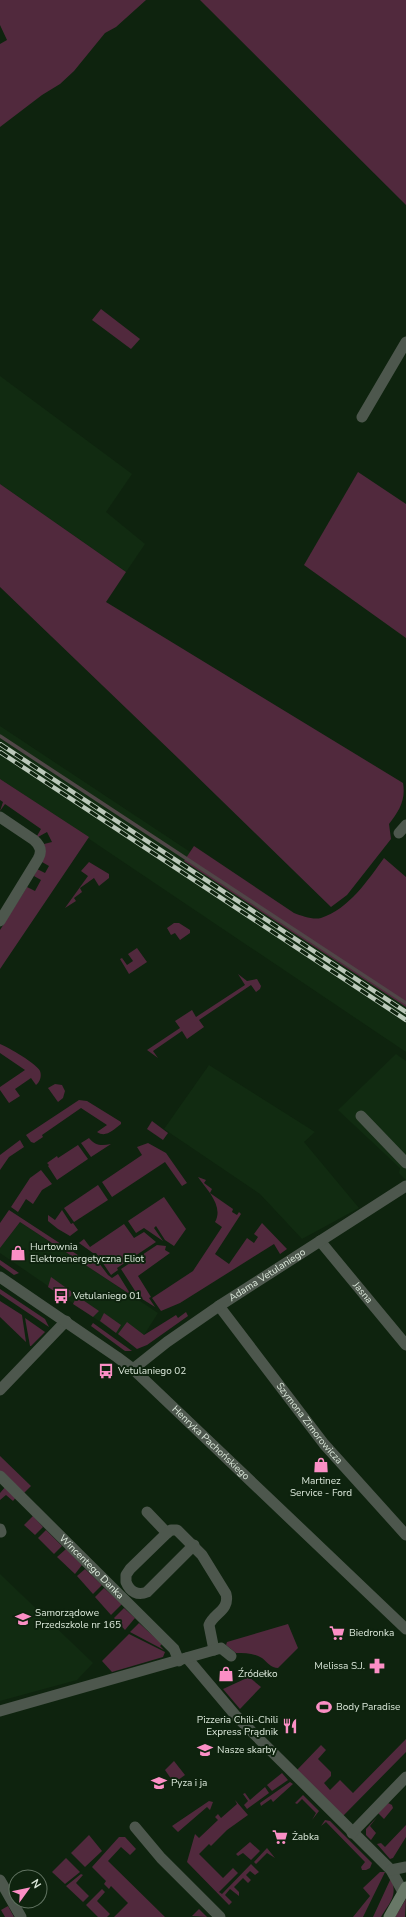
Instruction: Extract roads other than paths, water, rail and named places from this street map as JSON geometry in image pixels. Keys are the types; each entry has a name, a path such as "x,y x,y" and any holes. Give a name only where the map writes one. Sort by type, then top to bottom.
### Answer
{"main road":[{"path":"389,1917 404,1890"}],"street":[{"path":"362,417 403,353 406,342"},
{"path":"0,817 34,840 38,844 40,852 35,865 0,921"},
{"path":"361,1116 406,1163"},
{"name":"Adama Vetulaniego","path":"133,1370 167,1342 219,1306 406,1186"},
{"name":"Jasna","path":"320,1241 406,1345"},
{"name":"Henryka Pachońskiego","path":"0,1277 66,1321 133,1370 406,1629"},
{"name":"Szymona Zimorowicza","path":"219,1306 324,1444 406,1535"},
{"path":"0,1390 66,1321"},
{"name":"Wincentego Danka","path":"0,1476 174,1649 236,1716 352,1833 391,1870 404,1890"},
{"path":"147,1512 167,1533"},
{"path":"194,1545 148,1592 139,1594 131,1591 126,1582 128,1572 167,1533 171,1530 177,1530 194,1545 202,1555 227,1597 225,1606 209,1625 214,1650"},
{"path":"0,1711 221,1648 231,1656"},
{"path":"352,1833 406,1777"},
{"path":"135,1827 161,1858 220,1917"},
{"path":"391,1870 406,1867"},
{"path":"0,1880 21,1917"}],"waterway":[{"path":"0,736 406,1003"}],"railway":[{"path":"0,744 406,1012"},
{"path":"0,752 406,1020"}],"place":[{"name":"Hurtownia Elektroenergetyczna Eliot","path":"18,1253"},
{"name":"Vetulaniego 01","path":"61,1296"},
{"name":"Vetulaniego 02","path":"106,1371"},
{"name":"Martinez Service - Ford","path":"321,1465"},
{"name":"Samorządowe Przedszkole nr 165","path":"23,1619"},
{"name":"Biedronka","path":"337,1633"},
{"name":"Melissa S.J.","path":"377,1666"},
{"name":"Źródełko","path":"226,1674"},
{"name":"Body Paradise","path":"324,1707"},
{"name":"Pizzeria Chili-Chili Express Prądnik","path":"290,1726"},
{"name":"Nasze skarby","path":"205,1750"},
{"name":"Pyza i ja","path":"159,1783"},
{"name":"Żabka","path":"280,1837"}]}
